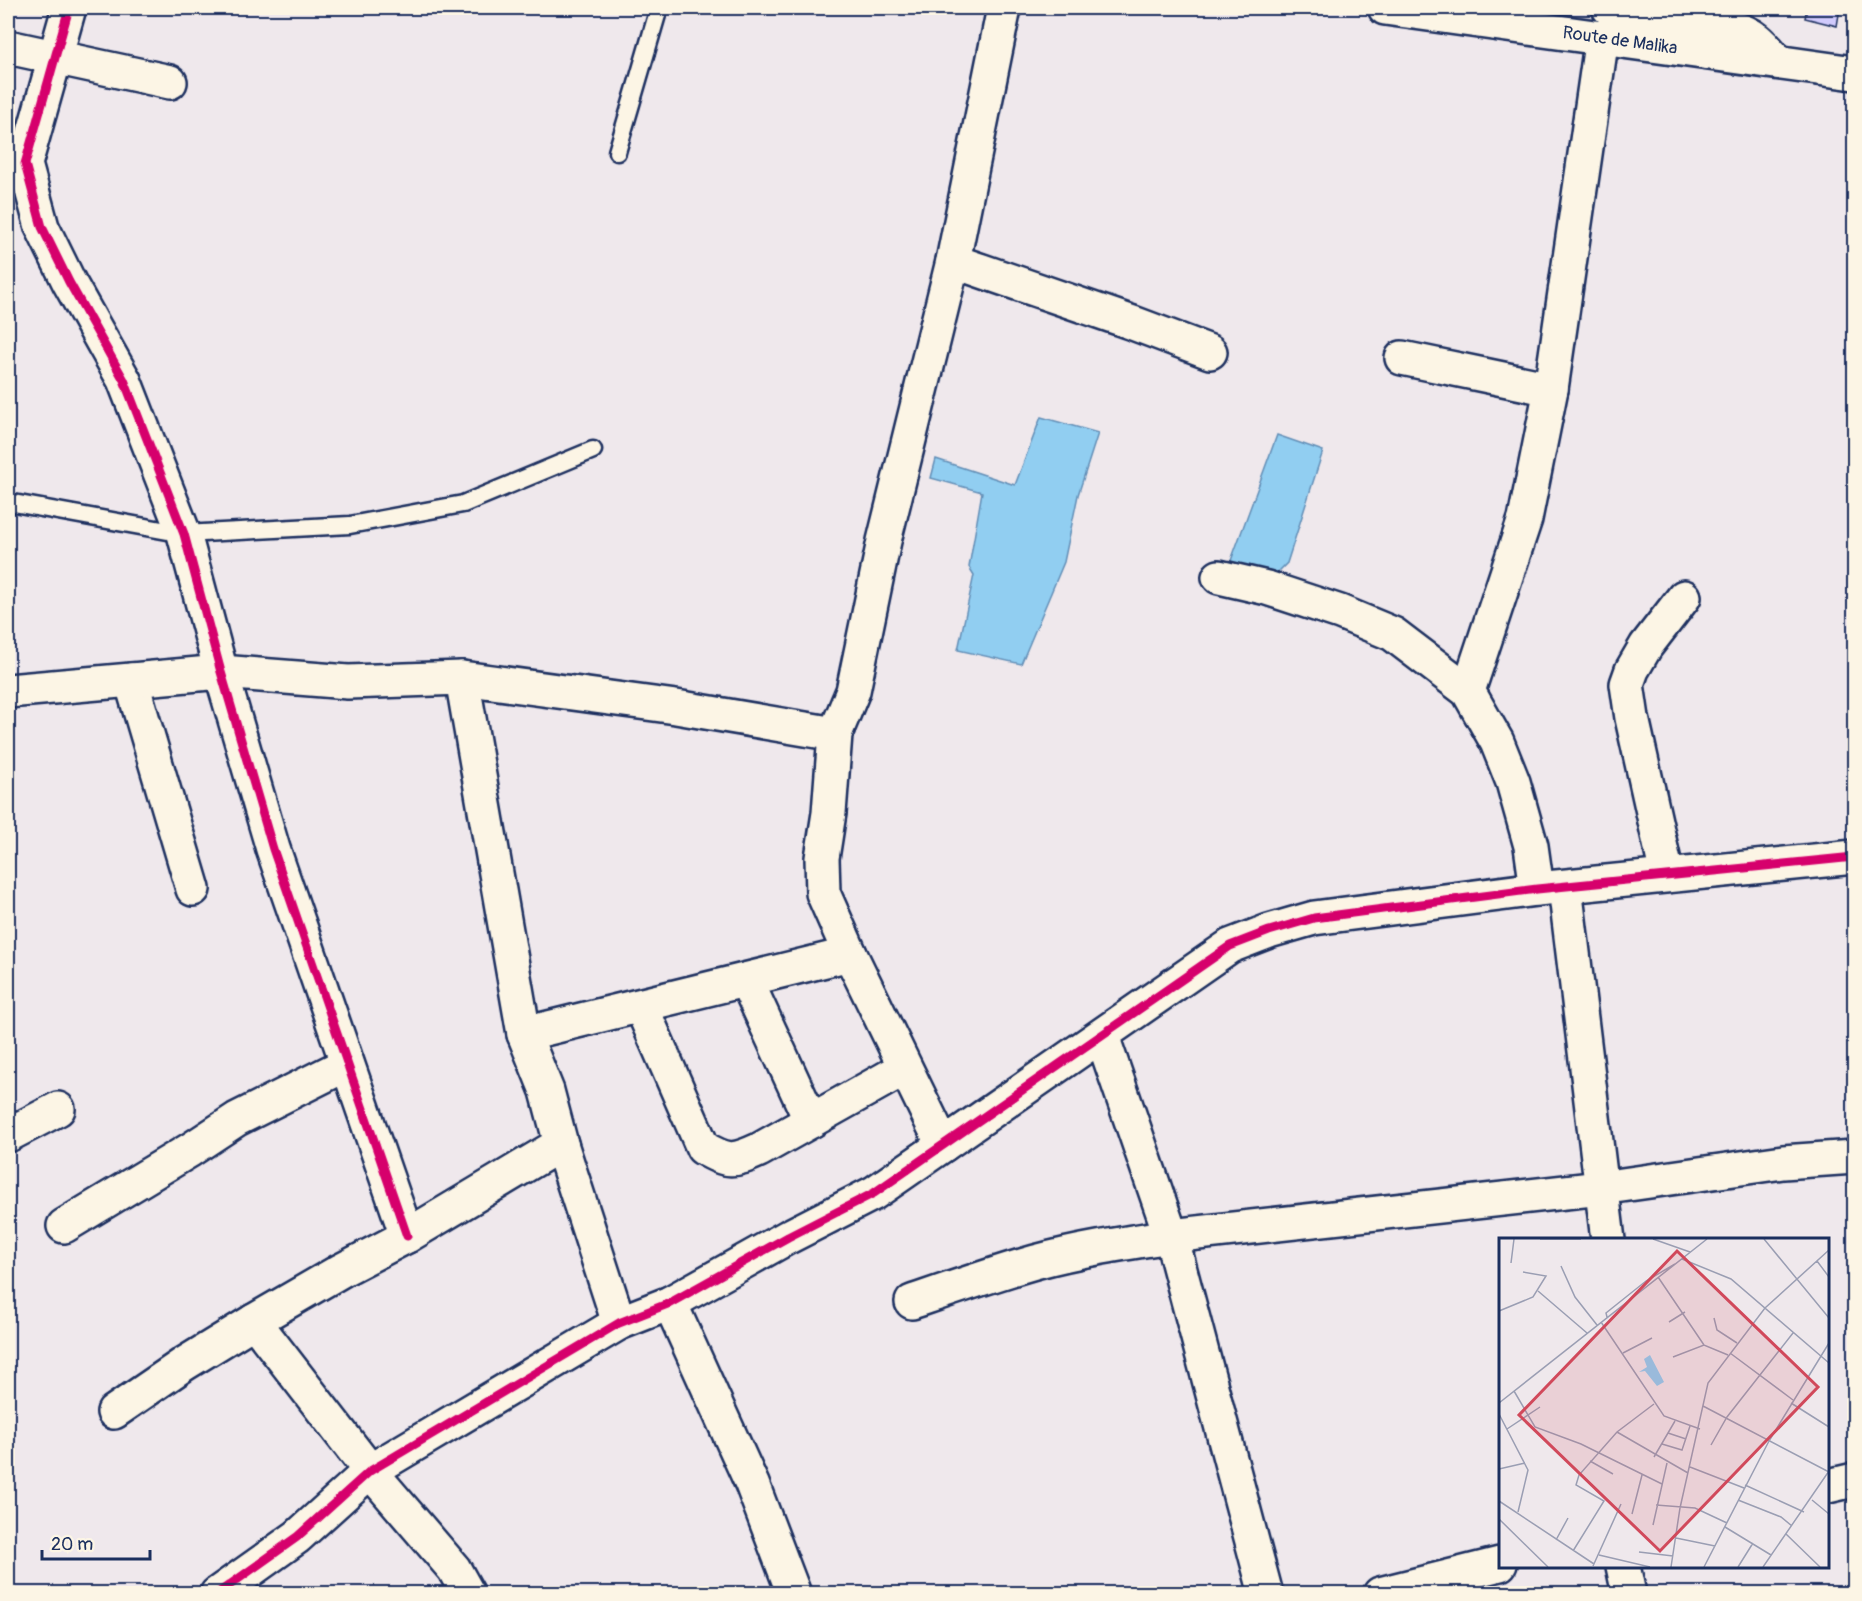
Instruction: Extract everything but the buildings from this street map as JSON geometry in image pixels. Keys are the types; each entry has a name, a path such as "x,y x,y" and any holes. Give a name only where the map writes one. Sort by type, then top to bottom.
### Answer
{"street":[{"path":"69,8 25,165 42,227 69,282 124,380 184,534 221,672 273,849 407,1236"},
{"path":"943,1145 850,954 824,893 822,858 829,813 835,734 853,691 884,541 953,261 1004,8"},
{"name":"Route de Malika","path":"1385,8 1605,22 1851,81"},
{"path":"1468,691 1525,519 1551,389 1605,22"},
{"path":"8,47 170,82"},
{"path":"953,261 1133,322 1210,352"},
{"path":"1402,358 1551,389"},
{"path":"1219,577 1267,588 1340,612 1393,634 1468,691 1497,742 1513,782 1531,846 1551,888 1608,1238"},
{"path":"1667,874 1632,718 1627,684 1646,646 1684,597"},
{"path":"8,691 221,672 348,682 462,678 676,707 835,734"},
{"path":"462,678 524,1034 547,1091 561,1144 619,1323"},
{"path":"131,680 193,889"},
{"path":"217,1593 297,1537 370,1471 619,1323 670,1303 788,1237 874,1193 1230,946 1269,931 1314,918 1667,874 1854,857"},
{"path":"524,1034 850,954"},
{"path":"746,980 811,1120"},
{"path":"641,1005 703,1148 722,1158 740,1159 905,1068"},
{"path":"1102,1036 1171,1236 1266,1593"},
{"path":"64,1226 237,1119 347,1064"},
{"path":"8,1135 58,1109"},
{"path":"114,1413 184,1364 254,1321 342,1270 407,1236 561,1144"},
{"path":"912,1302 1037,1262 1112,1245 1171,1236 1601,1188 1783,1162 1854,1157"},
{"path":"670,1303 752,1484 795,1593"},
{"path":"254,1321 370,1471 454,1569 468,1593"},
{"path":"1829,1486 1854,1480"},
{"path":"1380,1593 1499,1564"},
{"path":"1623,1568 1629,1593"}],"lane":[{"path":"617,152 659,8"},
{"path":"8,502 184,534 350,525 463,504 593,450"}],"water":[{"path":"1041,417 1098,433 1078,495 1064,562 1021,664 958,650 974,575 969,567 982,492 931,478 936,459 1015,485"},
{"path":"1277,435 1323,451 1287,563 1274,576 1225,577"}],"cycle path":[{"path":"69,8 25,164 42,227 69,282 124,380 184,534 221,672 273,849 407,1236"},
{"path":"217,1594 297,1537 370,1471 619,1323 670,1303 788,1237 874,1193 1230,946 1269,931 1314,918 1537,889 1854,857"}]}
